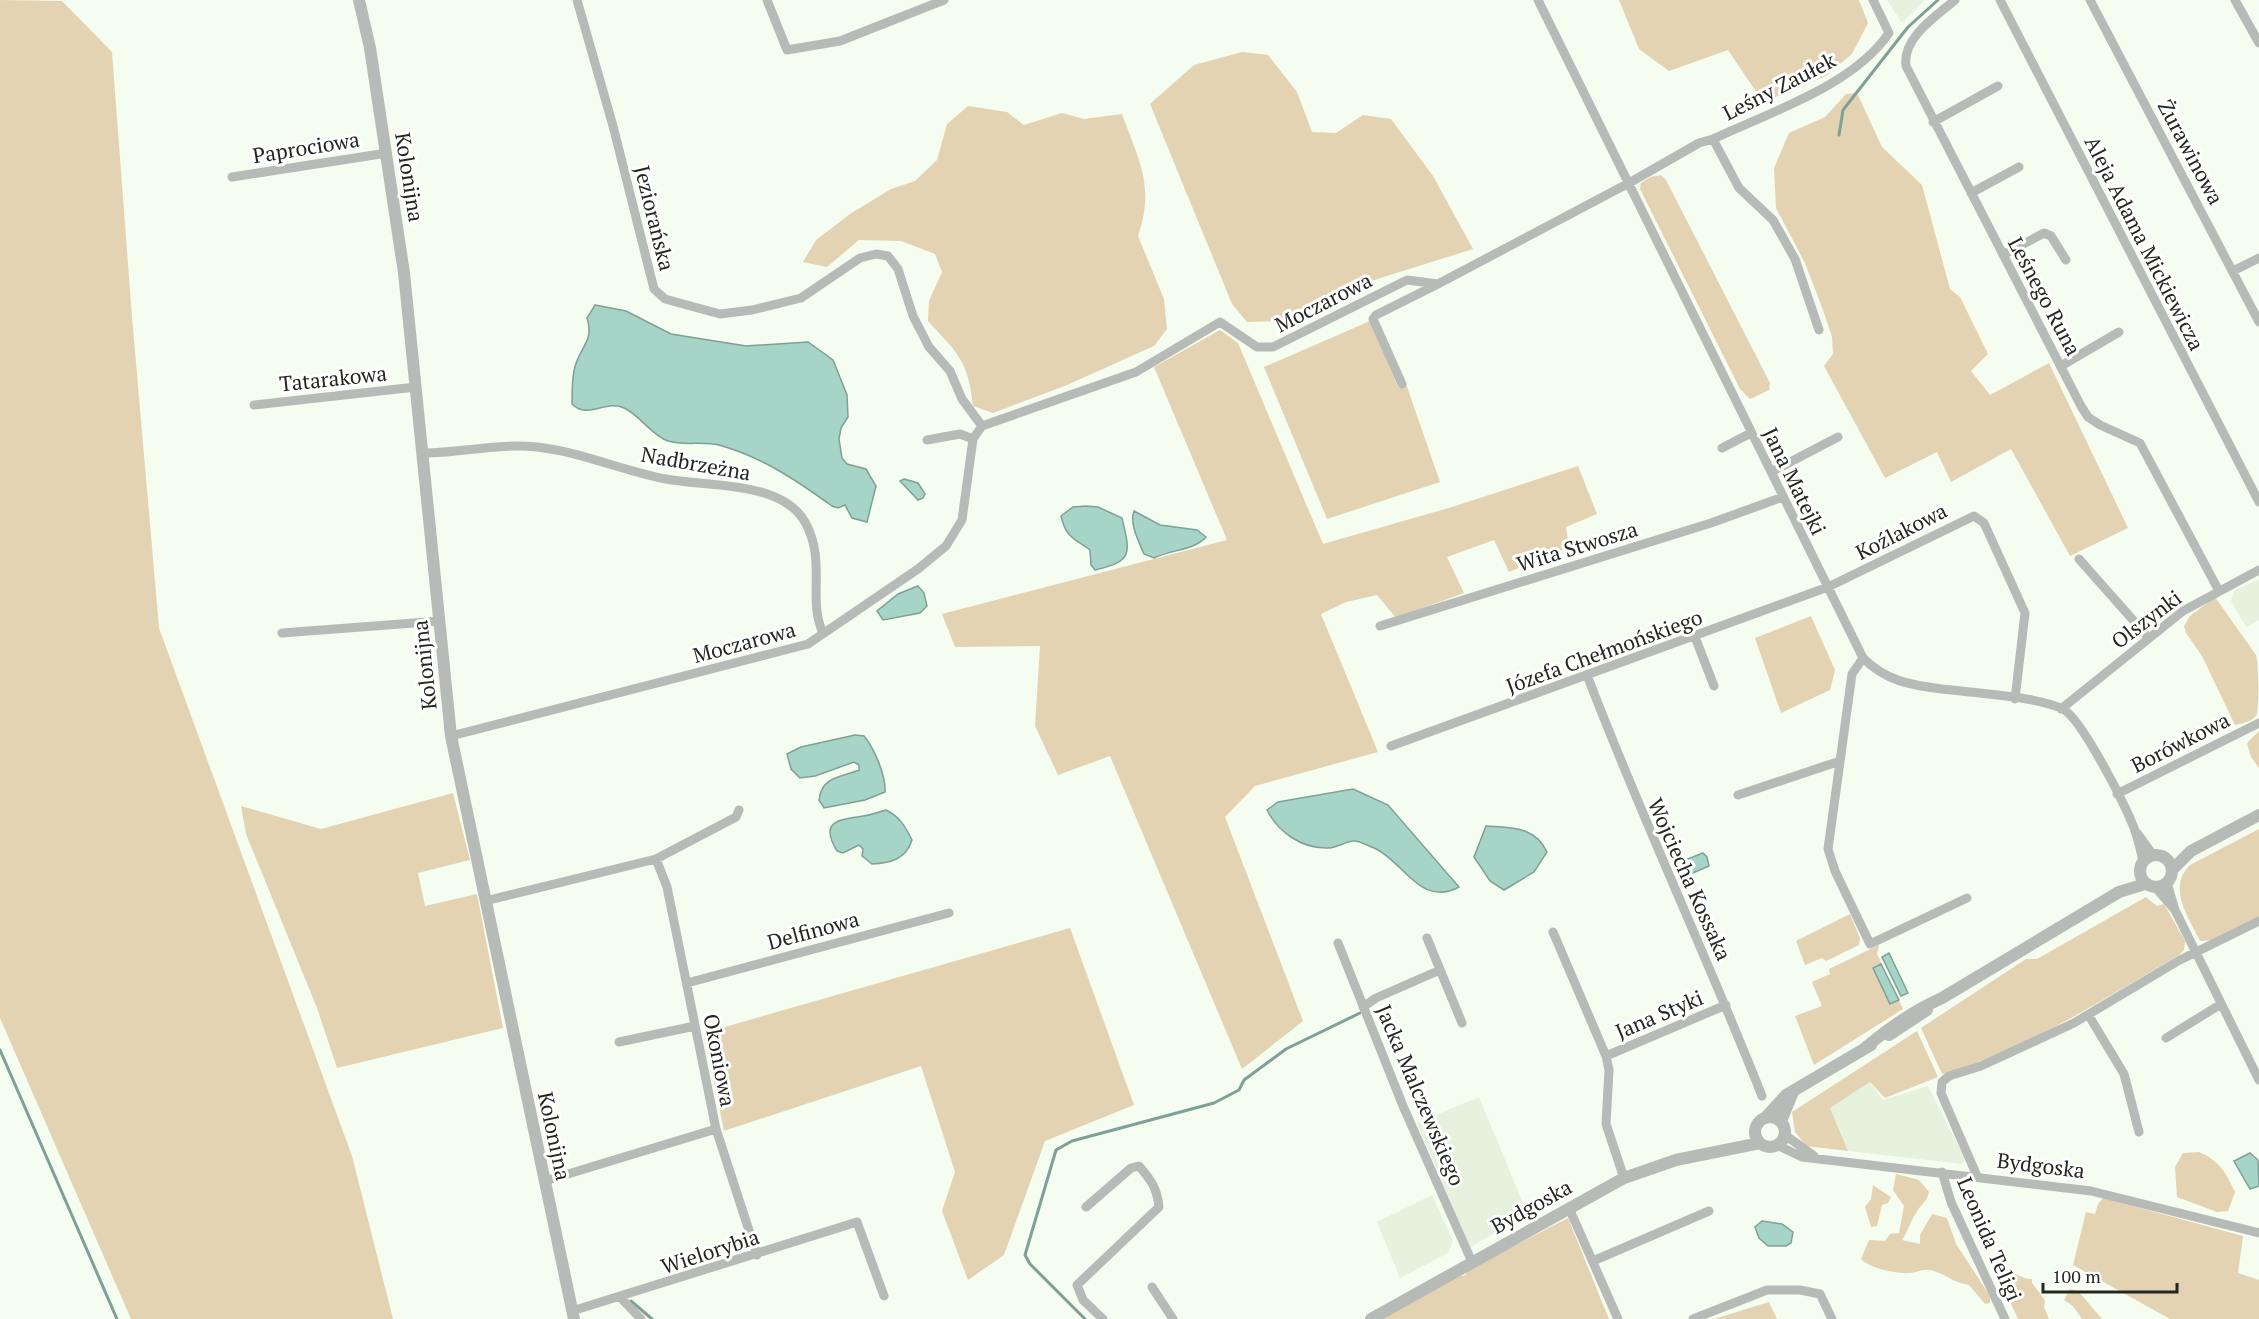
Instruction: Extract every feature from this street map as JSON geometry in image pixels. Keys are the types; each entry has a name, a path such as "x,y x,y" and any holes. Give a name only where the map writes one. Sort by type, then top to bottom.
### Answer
{"street":[{"name":"Kolonijna","path":"359,0 370,48 404,273 451,736 573,1315"},
{"name":"Jeziorańska","path":"577,0 613,126 654,289 665,299 720,314 752,310 801,298 860,258 876,254 888,256 898,269 913,316 928,347 950,371 962,399 982,426"},
{"path":"767,0 787,50 840,41 944,0"},
{"name":"Jana Matejki","path":"1538,0 1682,286 1751,433 1863,658 1875,670 1902,683 2044,702 2061,709 2077,720 2136,832 2159,861"},
{"name":"Leśny Zaułek","path":"1819,330 1795,259 1773,220 1739,188 1713,139 1835,82 1879,48 1889,33 1874,0"},
{"name":"Leśnego Runa","path":"1955,0 1929,22 1910,44 1905,60 1933,122 2088,417 2140,443 2219,591"},
{"name":"Aleja Adama Mickiewicza","path":"2000,0 2259,502"},
{"name":"Żurawinowa","path":"2090,0 2259,322"},
{"path":"2235,0 2259,43"},
{"path":"1933,122 1998,86"},
{"path":"1402,384 1373,319 1376,315 1629,183 1699,143 1713,139"},
{"name":"Paprociowa","path":"232,177 387,153"},
{"path":"1971,193 2019,167"},
{"path":"2003,255 2044,233 2054,239 2066,260"},
{"path":"2233,271 2259,258"},
{"name":"Moczarowa","path":"451,736 808,644 918,569 946,546 962,520 973,438 982,426 1136,372 1220,322 1257,347 1273,347 1407,280 1438,284"},
{"path":"2061,366 2119,332"},
{"name":"Tatarakowa","path":"254,405 416,387"},
{"path":"1722,448 1751,433"},
{"path":"927,440 960,434 973,438"},
{"path":"1771,472 1838,437"},
{"name":"Nadbrzeżna","path":"423,453 498,447 537,447 576,454 667,479 730,484 783,501 804,520 815,545 819,571 817,620 823,633"},
{"name":"Wita Stwosza","path":"1380,626 1711,523 1783,497"},
{"name":"Koźlakowa","path":"1828,587 1974,516 1984,523 2025,613 2015,699"},
{"path":"2079,559 2148,637"},
{"name":"Olszynki","path":"2061,709 2183,611 2259,570"},
{"name":"Józefa Chełmońskiego","path":"1392,746 1828,587"},
{"path":"282,633 440,621"},
{"path":"1695,637 1714,686"},
{"path":"1863,658 1852,674 1830,858 1870,944 1967,898"},
{"name":"Wojciecha Kossaka","path":"1587,675 1622,768 1726,1005 1762,1096"},
{"name":"Borówkowa","path":"2117,794 2259,723"},
{"path":"1738,795 1840,761"},
{"path":"485,901 656,859 736,817 739,810"},
{"path":"2159,861 2191,851 2259,814"},
{"name":"Okoniowa","path":"544,1181 716,1129 667,886 656,859"},
{"path":"2152,882 2159,861"},
{"path":"2152,882 2159,861"},
{"path":"1793,1092 1781,1121 1781,1140 1768,1147 1760,1143 1755,1130 1758,1123 1781,1099 1866,1047 1914,1021 1942,998 2119,892 2127,880 2152,882 2175,910 2259,1080"},
{"name":"Delfinowa","path":"687,983 949,913"},
{"path":"1977,1176 1941,1093 1942,1082 1949,1076 1982,1066 2089,1016 2196,952 2259,921"},
{"path":"1553,932 1606,1056 1609,1070 1606,1124 1624,1178"},
{"path":"1427,938 1462,1023"},
{"name":"Jacka Malczewskiego","path":"1338,943 1472,1262"},
{"path":"1363,1007 1376,998 1440,970"},
{"path":"2166,1038 2221,1004"},
{"name":"Jana Styki","path":"1606,1056 1726,1005"},
{"path":"2089,1016 2124,1074 2139,1132"},
{"path":"619,1042 695,1026"},
{"path":"1766,1117 1781,1121"},
{"path":"716,1129 757,1255"},
{"name":"Bydgoska","path":"1719,1150 1755,1130"},
{"name":"Bydgoska","path":"1781,1140 1814,1156 2091,1191 2259,1233"},
{"name":"Bydgoska","path":"1371,1319 1624,1178 1676,1160 1760,1143"},
{"path":"1086,1207 1131,1168 1139,1166 1153,1182 1158,1193 1158,1207 1077,1285 1083,1300 1103,1319"},
{"name":"Leonida Teligi","path":"1942,1172 1951,1202 2005,1319"},
{"path":"1569,1208 1618,1319"},
{"path":"1593,1262 1709,1210"},
{"name":"Wielorybia","path":"573,1315 620,1297 857,1222 884,1296"},
{"path":"1152,1287 1173,1319"},
{"path":"1693,1319 1767,1290 1800,1290 1820,1294 1832,1319"},
{"path":"620,1297 641,1319"}],"shaded area":[{"path":"0,0 62,1 112,52 159,628 352,1156 393,1319 131,1319 0,1018"},
{"path":"1619,0 1859,0 1868,23 1852,54 1826,76 1763,102 1728,50 1669,71 1639,49"},
{"path":"1887,0 1925,0 1902,23"},
{"path":"1242,52 1268,55 1297,92 1312,132 1336,133 1363,115 1391,119 1433,176 1473,249 1320,297 1285,321 1247,322 1232,304 1150,104 1194,65"},
{"path":"1857,93 1882,147 1922,185 1950,289 1960,297 1988,354 1971,371 1990,395 2049,363 2128,528 2070,556 2011,449 1951,482 1937,452 1885,478 1824,366 1833,354 1832,337 1805,263 1776,208 1774,168 1789,133 1825,117 1846,94"},
{"path":"968,106 1007,112 1024,125 1062,113 1084,119 1122,114 1139,160 1145,188 1143,218 1138,236 1164,299 1167,329 1154,346 1067,385 993,413 973,406 968,378 960,359 928,321 929,301 942,272 935,254 901,241 859,240 827,267 803,262 816,240 850,214 891,189 915,181 937,160 947,124"},
{"path":"1661,175 1666,180 1770,383 1769,390 1750,399 1740,389 1640,189 1641,183 1650,177"},
{"path":"1370,321 1398,387 1406,384 1440,482 1327,519 1264,367"},
{"path":"1220,330 1238,343 1323,544 1452,507 1578,466 1597,514 1566,527 1569,547 1509,572 1494,540 1447,557 1464,593 1396,618 1377,595 1346,602 1321,614 1378,752 1255,786 1225,817 1303,1021 1242,1069 1110,756 1058,775 1035,726 1040,646 955,647 942,614 1227,540 1154,367"},
{"path":"2259,579 2259,620 2246,627 2231,601 2234,591"},
{"path":"2215,597 2256,655 2257,661 2257,714 2244,723 2235,725 2202,656 2186,633 2184,626 2190,616"},
{"path":"1811,616 1835,670 1830,690 1781,713 1755,638"},
{"path":"2259,731 2259,768 2251,757 2247,743"},
{"path":"453,793 470,860 418,873 425,906 477,894 503,1028 337,1068 317,1008 246,834 241,806 321,829"},
{"path":"2259,829 2259,918 2213,940 2200,941 2182,902 2180,883 2183,874 2190,865"},
{"path":"2146,897 2157,906 2164,904 2185,941 2184,950 2179,955 2064,1022 2004,1051 1942,1074 1921,1028 2026,959 2037,959"},
{"path":"1850,914 1860,938 1859,945 1826,961 1822,958 1805,965 1796,941"},
{"path":"1070,928 1134,1105 1045,1141 1004,1255 968,1280 942,1211 955,1172 921,1066 724,1131 704,1033"},
{"path":"1879,945 1877,954 1903,1009 1814,1065 1795,1016 1822,1006 1812,982 1830,974 1829,969"},
{"path":"1917,1031 1938,1077 1885,1098 1870,1082 1830,1108 1848,1151 1806,1146 1795,1132 1792,1112"},
{"path":"1870,1082 1883,1100 1928,1086 1964,1157 1963,1164 1848,1151 1830,1108"},
{"path":"1479,1097 1528,1215 1470,1247 1417,1123"},
{"path":"2199,1152 2217,1164 2232,1185 2235,1192 2228,1211 2217,1212 2177,1197 2175,1167 2183,1153"},
{"path":"1896,1174 1919,1180 1929,1192 1902,1240 1920,1244 1920,1235 1932,1214 1947,1218 1956,1244 1990,1296 1990,1303 1985,1304 1969,1285 1934,1271 1892,1272 1871,1266 1861,1259 1869,1240 1885,1241 1890,1234 1899,1233 1904,1206 1893,1190"},
{"path":"1873,1185 1891,1197 1888,1203 1882,1205 1877,1226 1871,1227 1865,1207 1871,1199"},
{"path":"1432,1195 1453,1241 1448,1253 1400,1278 1377,1222"},
{"path":"2103,1198 2243,1236 2238,1273 2259,1280 2259,1319 2170,1319 2073,1265 2086,1212 2095,1214"},
{"path":"1568,1218 1609,1319 1375,1319 1460,1274 1466,1275 1466,1271"},
{"path":"1996,1264 2022,1277 2032,1279 2032,1283 2045,1300 2044,1307 2049,1319 2018,1319 1995,1268"},
{"path":"2070,1289 2078,1291 2102,1319 2082,1319 2073,1306 2064,1300"},
{"path":"1769,1302 1777,1319 1714,1319"}],"water":[{"path":"595,305 626,311 671,334 746,346 808,342 833,360 847,395 848,417 841,428 839,439 842,458 847,464 866,469 876,486 867,522 852,518 845,505 838,508 832,506 792,478 735,450 707,443 668,441 656,434 630,411 617,406 584,410 572,404 574,371 589,333 587,318"},
{"path":"904,479 918,483 925,494 923,498 918,500 900,481"},
{"path":"1073,507 1098,507 1122,518 1127,547 1123,559 1117,563 1095,570 1091,565 1090,550 1071,537 1065,529 1061,516"},
{"path":"1134,511 1160,525 1197,530 1206,537 1195,545 1154,558 1144,554 1134,527"},
{"path":"918,586 924,593 927,606 920,613 883,620 877,611 898,594"},
{"path":"855,735 864,736 872,747 879,762 885,792 865,800 824,808 819,800 824,786 833,779 859,770 859,765 854,762 815,776 800,778 791,769 787,754 801,747"},
{"path":"1353,789 1388,805 1459,887 1445,892 1433,892 1413,880 1385,854 1358,841 1329,848 1299,842 1277,825 1267,810 1278,802"},
{"path":"886,810 902,822 912,840 902,856 891,861 872,864 862,856 863,849 859,845 843,853 837,851 830,833 834,824"},
{"path":"1486,826 1513,828 1529,833 1536,837 1547,852 1534,872 1504,890 1490,881 1474,857"},
{"path":"1703,853 1707,857 1709,866 1688,875 1683,863 1685,860"},
{"path":"1889,953 1908,993 1901,996 1882,957"},
{"path":"1881,964 1899,1000 1890,1004 1873,968"},
{"path":"2250,1153 2258,1160 2259,1186 2250,1189 2234,1161"},
{"path":"1762,1221 1782,1224 1793,1232 1791,1243 1786,1246 1768,1246 1759,1238 1755,1227"}],"waterway":[{"path":"1839,135 1843,110 1908,27 1938,0"},
{"path":"1085,1319 1030,1264 1025,1255 1056,1150 1072,1141 1214,1103 1239,1090 1244,1080 1286,1049 1360,1013"},
{"path":"0,1050 117,1319"},
{"path":"631,1301 652,1319"}]}
